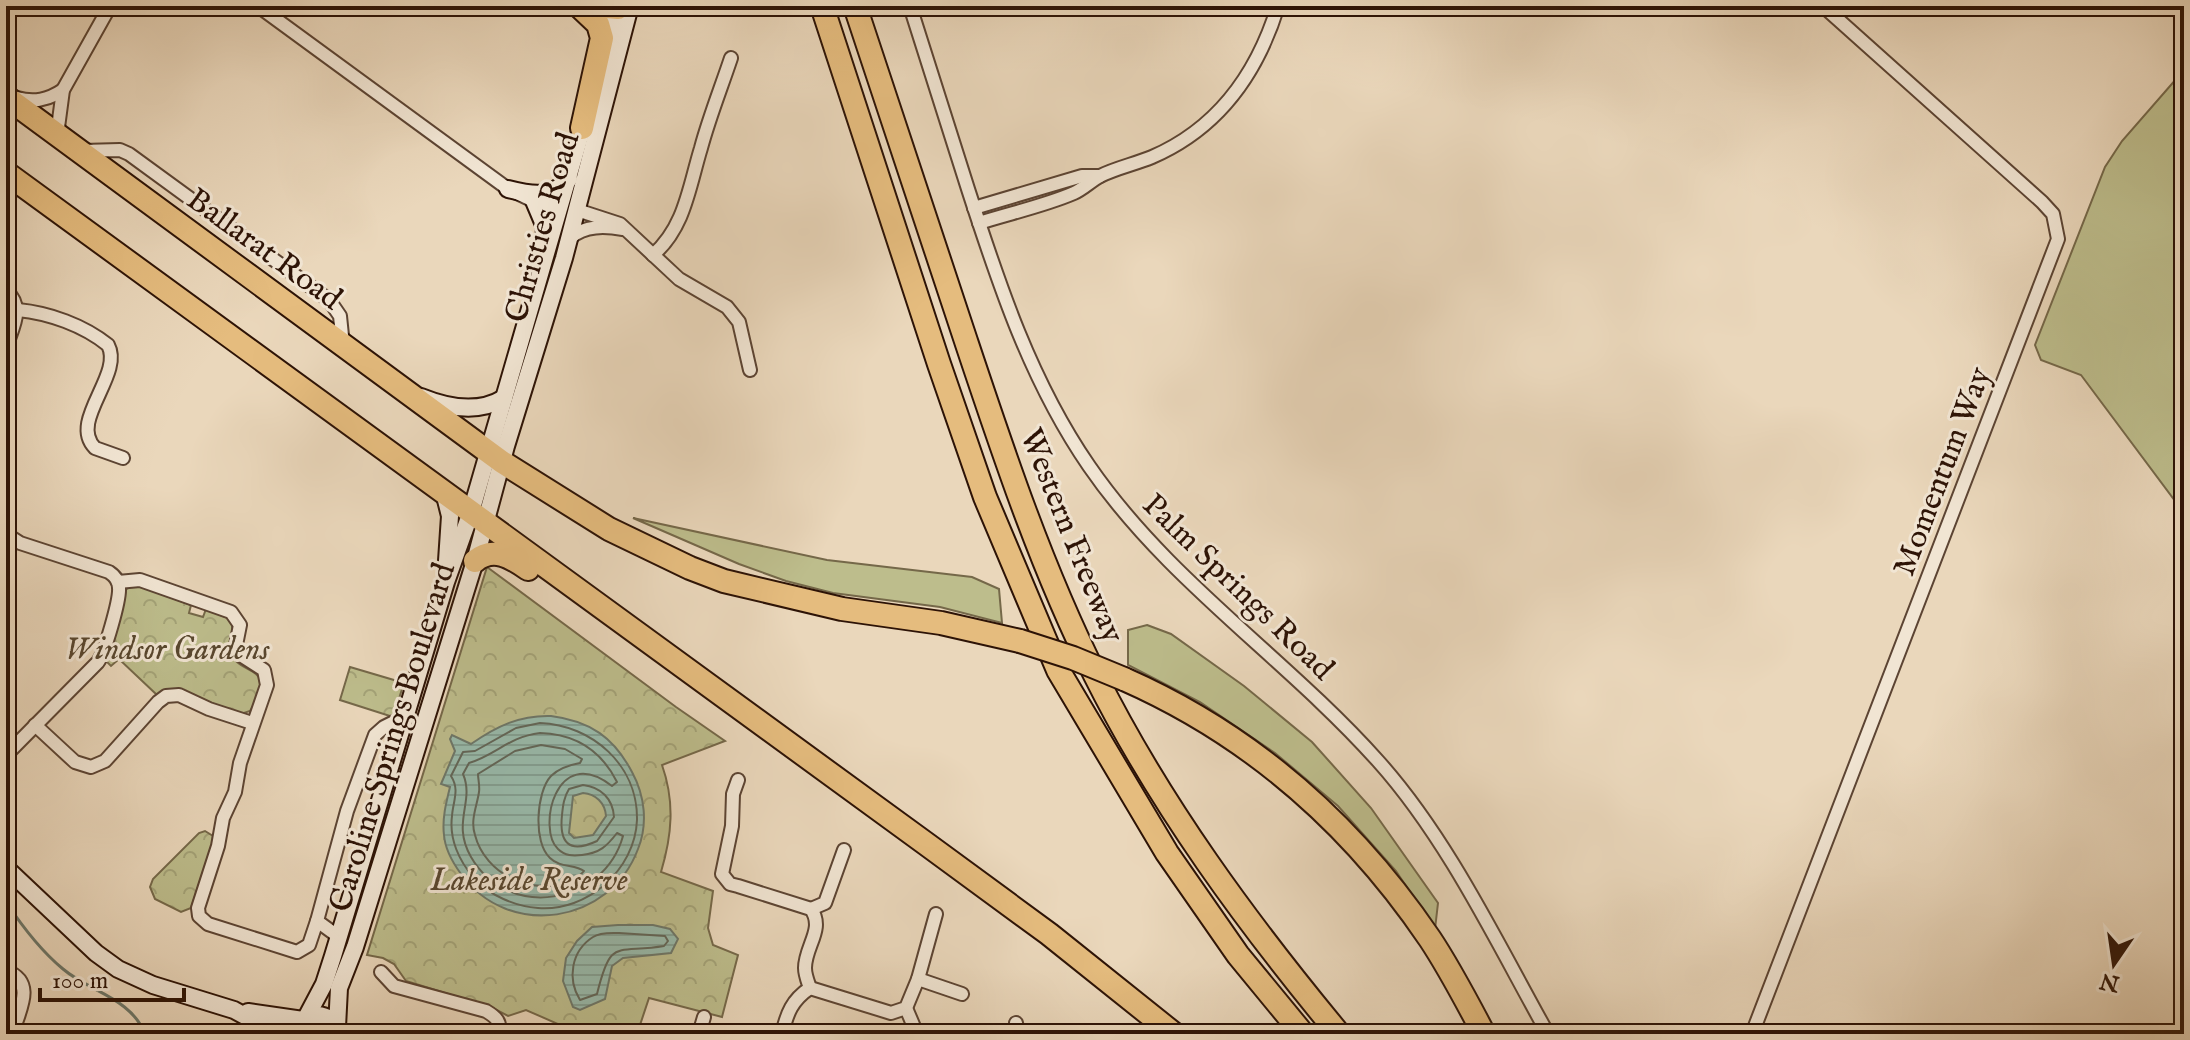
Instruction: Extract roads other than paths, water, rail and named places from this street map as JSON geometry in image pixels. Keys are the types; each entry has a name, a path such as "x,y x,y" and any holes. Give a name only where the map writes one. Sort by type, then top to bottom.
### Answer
{"highway":[{"path":"579,6 598,24 602,38 582,128"},
{"name":"Western Freeway","path":"822,6 985,497 1058,670 1167,853 1238,955 1303,1034"},
{"name":"Western Freeway","path":"855,6 1028,524 1078,641 1139,755 1194,843 1245,915 1339,1034"},
{"name":"Ballarat Road","path":"6,95 494,456 609,529 724,581 842,609 941,623 1020,641 1073,658 1175,703 1270,763 1345,832 1376,867 1431,940 1484,1034"},
{"path":"6,173 1049,934 1174,1034"},
{"path":"475,561 486,554 503,554 582,604 646,639"}],"main road":[{"name":"Christies Road","path":"494,456 570,238 569,179 617,6"},
{"name":"Christies Road","path":"494,456 504,398 534,298 569,208 617,6"},
{"path":"508,189 542,194 554,191 569,179"},
{"path":"534,201 545,233 534,298"},
{"path":"399,386 426,399 458,408 485,407 504,398"},
{"name":"Caroline Springs Boulevard","path":"341,1031 339,988 355,947 475,561 479,518 494,456"},
{"path":"444,492 450,516 446,582"},
{"name":"Caroline Springs Boulevard","path":"301,1024 324,984 446,582 479,518"},
{"path":"419,678 437,684"},
{"path":"370,836 388,842"},
{"path":"6,868 96,953 118,969 153,985 234,1010 301,1024 323,1016 341,1031"},
{"path":"234,1010 278,1034"}],"street":[{"path":"57,135 63,90 110,6"},
{"path":"258,6 508,189 534,201 609,218 627,230 679,279 733,313 742,331 750,370"},
{"name":"Palm Springs Road","path":"910,6 974,208 1018,332 1051,404 1089,467 1141,534 1172,566 1334,713 1381,764 1420,814 1468,891 1548,1034"},
{"path":"979,223 1075,193 1100,176 1154,156 1174,145 1218,112 1235,94 1257,62 1278,6"},
{"name":"Momentum Way","path":"1752,1034 2058,239 2053,214 2042,202 1823,6"},
{"path":"653,255 674,232 682,217 701,146 731,58"},
{"path":"6,95 36,101 53,97 63,90"},
{"path":"974,208 1082,176 1100,176"},
{"path":"570,238 578,232 599,227 627,230"},
{"path":"6,290 18,310 6,347"},
{"path":"18,310 41,313 67,322 108,345 112,358 88,422 87,434 95,448 123,458"},
{"path":"6,534 20,543 109,572 118,582 119,593 104,653 91,671 6,755"},
{"path":"118,582 140,580 236,616 240,625 236,642 238,652 245,660 262,668 267,677 266,691 252,723 198,912 201,919 208,924 297,952 309,945 317,921"},
{"path":"35,725 75,762 91,767 105,761 158,702 169,695 179,695 252,723"},
{"name":"Caroline Springs Boulevard","path":"339,937 317,921 347,811 375,735 408,715"},
{"path":"738,780 733,794 732,826 722,874 730,884 811,909 825,903 844,850"},
{"path":"810,988 805,969 817,925 811,909"},
{"path":"917,1034 906,1008 918,979 936,914"},
{"path":"6,971 17,975 25,991 12,1034"},
{"path":"381,972 394,986 486,1011 498,1021 498,1034"},
{"path":"918,979 962,994"},
{"path":"810,988 891,1013 906,1008"},
{"path":"782,1034 790,1006 810,988"},
{"path":"699,1034 704,1017"}],"water":[{"path":"551,716 589,727 617,750 640,791 644,810 643,830 638,849 624,874 605,894 582,907 557,914 531,915 505,908 481,895 461,874 448,851 444,835 450,787 441,784 455,751 450,739 452,735 471,744 509,723 529,717","holes":["588,794 602,803 606,816 593,835 574,838 569,833 573,796"]},
{"path":"653,925 670,929 678,939 671,953 623,958 612,966 605,999 580,1010 573,1007 563,981 566,958 577,941 592,927"}],"waterway":[{"path":"6,902 32,938 55,962 120,1004 139,1022 145,1034"}],"park label":[{"name":"Windsor Gardens","path":"167,648"},
{"name":"Lakeside Reserve","path":"529,879"}]}
